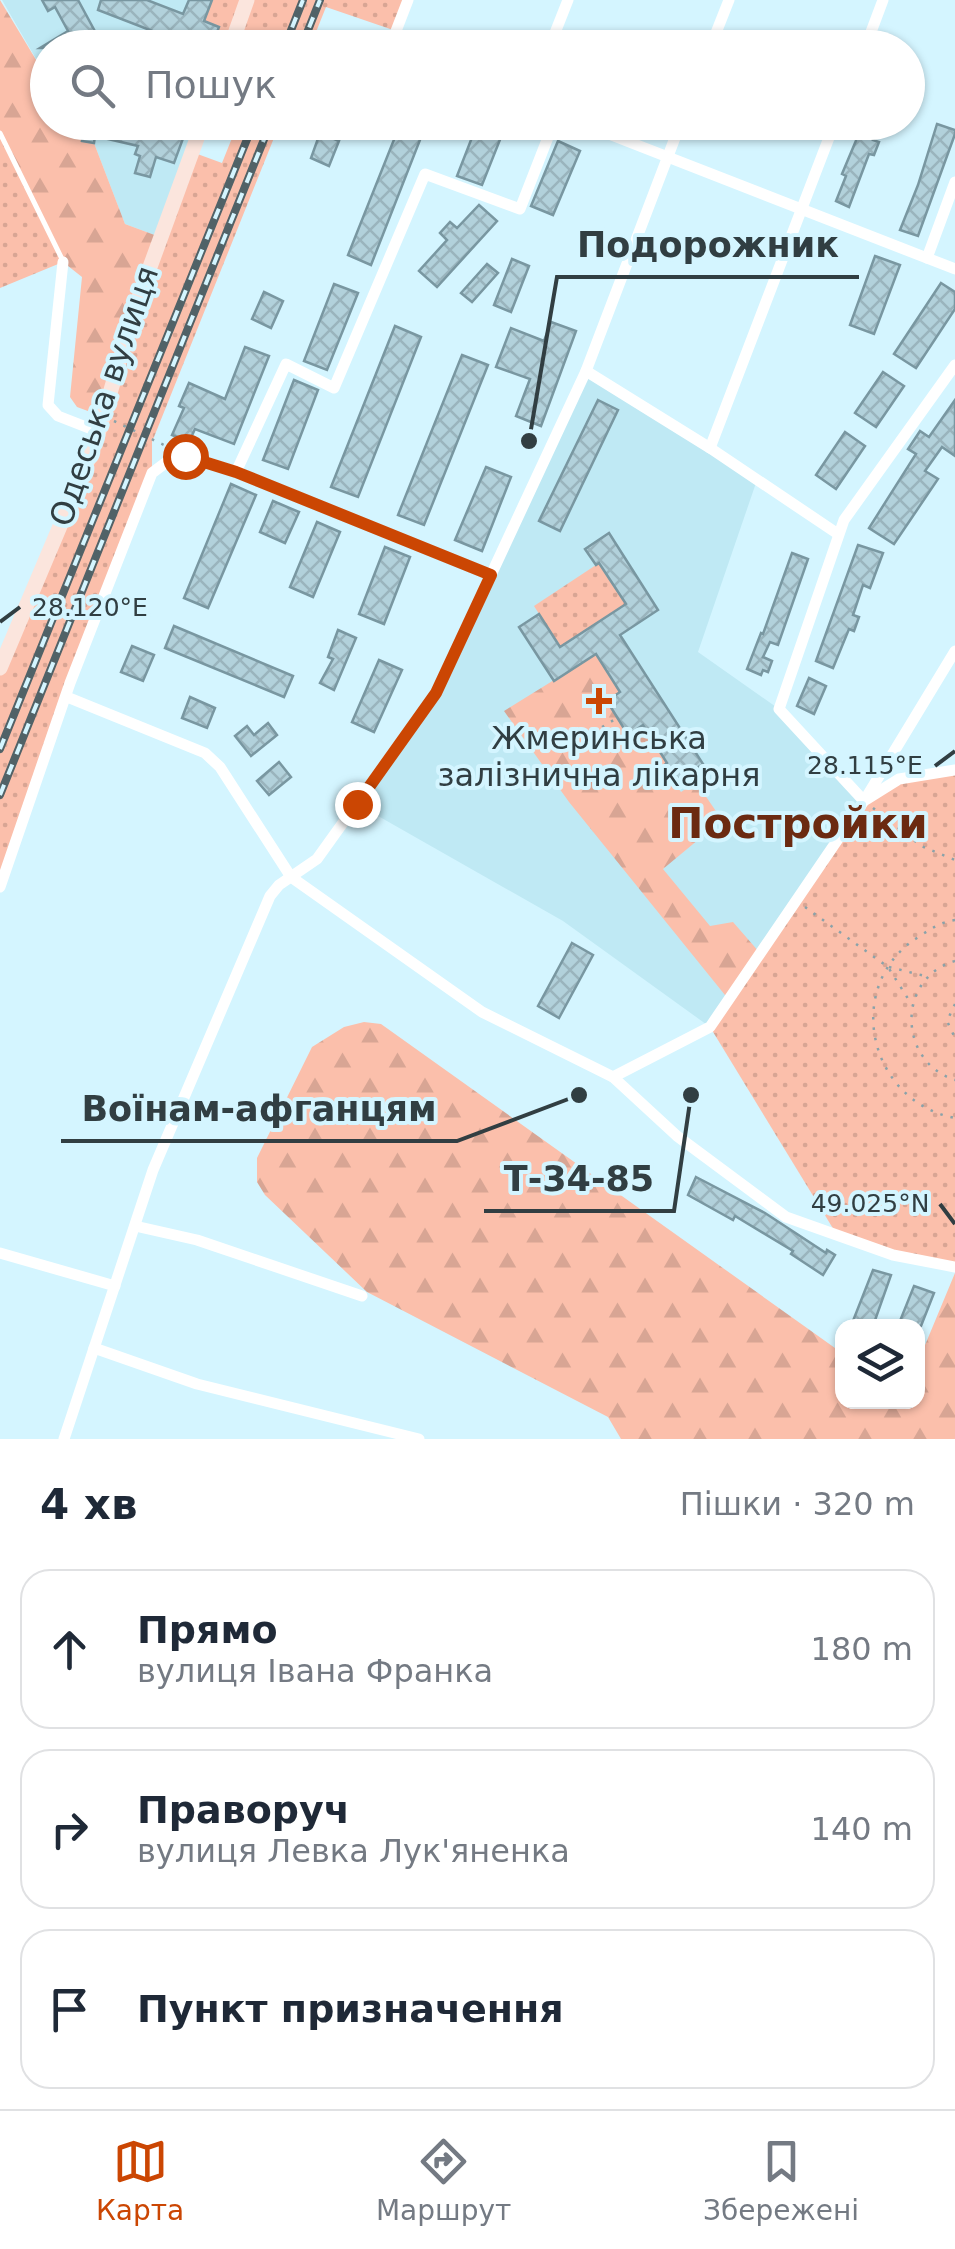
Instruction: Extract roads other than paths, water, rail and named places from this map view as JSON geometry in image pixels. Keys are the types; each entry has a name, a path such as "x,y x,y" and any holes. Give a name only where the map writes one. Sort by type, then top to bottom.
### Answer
{"main road":[{"path":"236,30 247,0"},
{"name":"Одеська вулиця","path":"1,655 101,424 139,296 196,140"}],"street":[{"path":"396,30 408,0"},
{"path":"556,30 568,0"},
{"path":"717,30 729,0"},
{"path":"872,30 883,0"},
{"path":"236,472 286,364 334,388 425,174 520,209 547,140"},
{"path":"623,140 955,269"},
{"path":"64,1439 153,1170 270,896 323,852 436,693 586,371 674,140"},
{"path":"710,448 829,140"},
{"path":"927,258 955,182"},
{"path":"63,262 48,405 58,416 101,424"},
{"path":"864,801 779,709 838,534 851,508 955,365"},
{"path":"586,371 838,534"},
{"path":"0,887 152,473 172,458 185,456 236,472 491,575"},
{"path":"613,1077 710,1028 864,801 955,650"},
{"path":"67,696 212,759 291,877 482,1012 613,1077 677,1136 786,1216 893,1254 955,1267"},
{"path":"864,801 899,779 955,770"},
{"path":"135,1226 196,1240 362,1296"},
{"path":"0,1253 115,1286"},
{"path":"94,1348 196,1384 419,1439"}],"lane":[{"path":"0,134 63,262"}],"railway":[{"path":"291,30 303,0"},
{"path":"308,30 320,0"},
{"path":"0,749 247,140"},
{"path":"0,795 264,140"}],"place":[{"name":"Подорожник","path":"529,441"},
{"name":"Жмеринська залізнична лікарня","path":"599,701"},
{"name":"Воїнам-афганцям","path":"579,1095"},
{"name":"Т-34-85","path":"691,1095"}],"district":[{"name":"Постройки","path":"798,823"}]}
